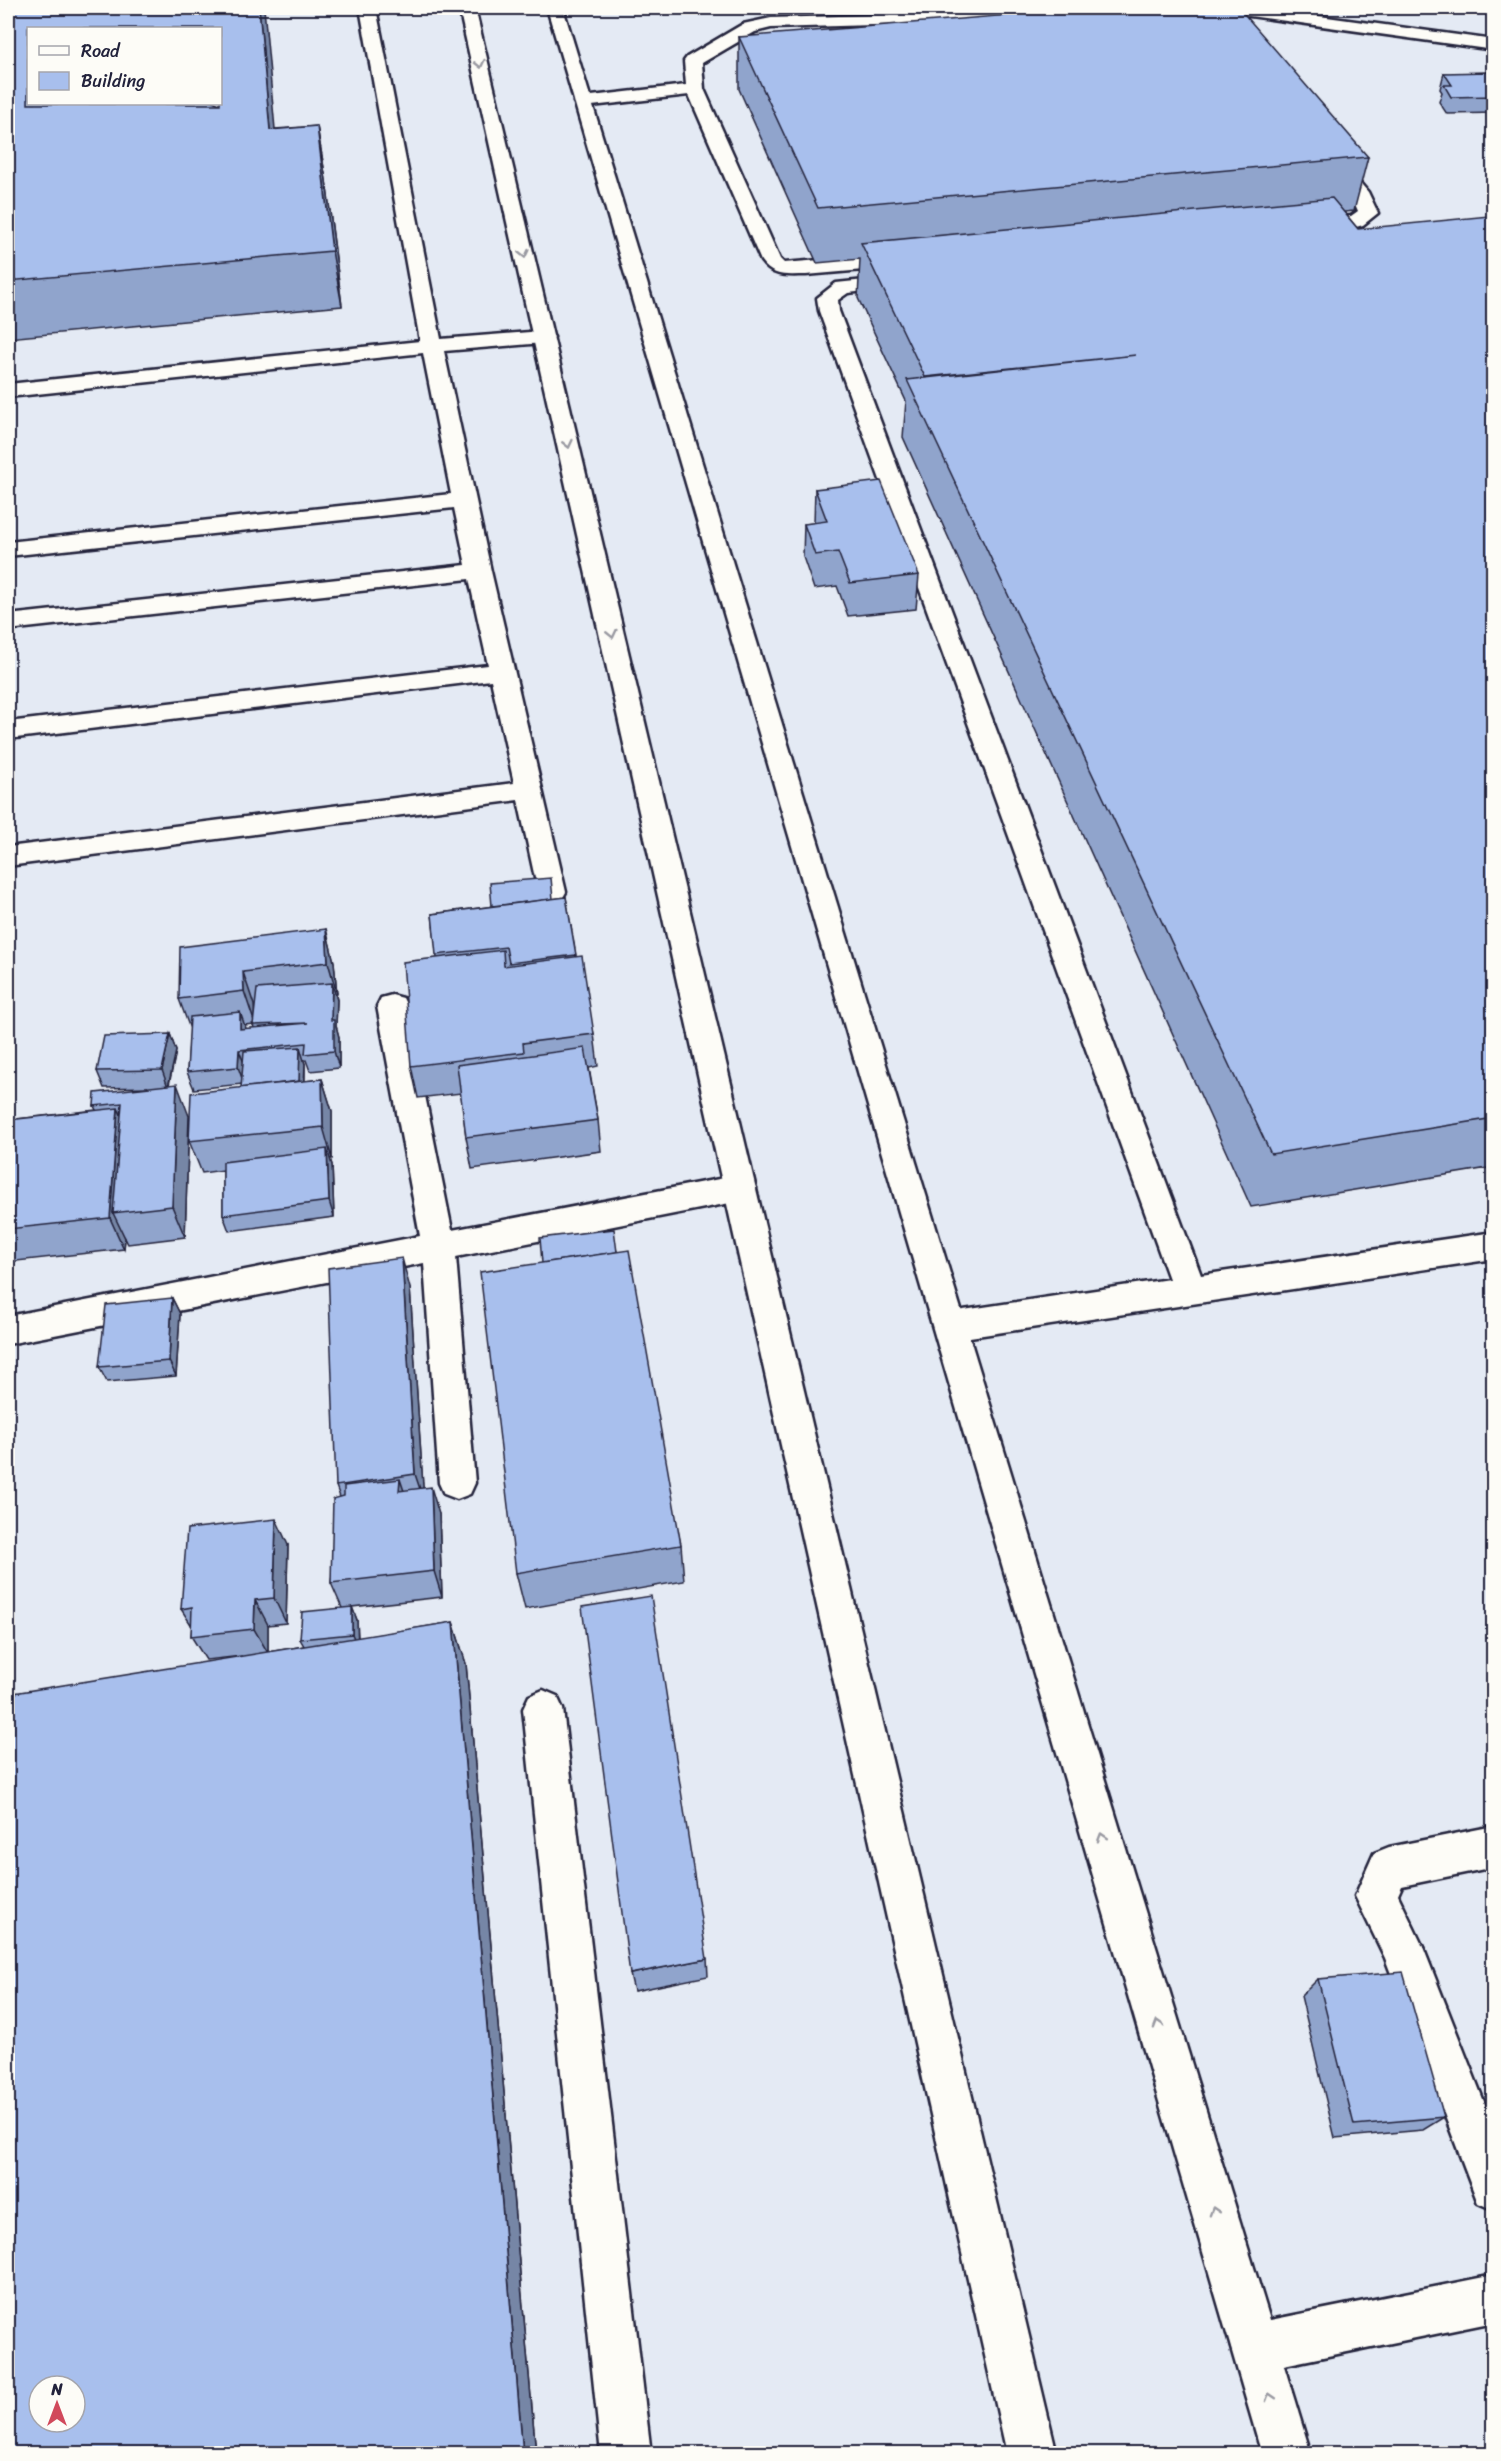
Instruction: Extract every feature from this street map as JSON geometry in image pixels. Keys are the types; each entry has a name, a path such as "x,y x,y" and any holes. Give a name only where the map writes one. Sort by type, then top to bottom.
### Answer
{"street":[{"path":"368,8 432,346 479,570 552,892"},
{"path":"467,8 1032,2454"},
{"path":"555,8 1287,2454"},
{"path":"1228,8 1494,45"},
{"path":"996,18 1204,42 1226,41 1235,47 1361,196 1368,213 1356,221 806,269 779,269 771,261 695,88 693,61 749,28 771,23 996,18"},
{"path":"583,102 695,88"},
{"path":"1186,259 843,287 827,298 837,333 1190,1291"},
{"path":"8,392 432,346 543,337"},
{"path":"8,549 465,500"},
{"path":"8,623 479,570"},
{"path":"8,731 502,671"},
{"path":"8,857 528,790"},
{"path":"392,1006 440,1247 457,1483"},
{"path":"8,1330 740,1188"},
{"path":"950,1326 1494,1245"},
{"path":"543,1709 626,2454"},
{"path":"1494,1846 1389,1868 1376,1896 1402,1947 1494,2187"},
{"path":"1255,2347 1494,2298"}],"building":[{"path":"8,8 259,8 270,130 317,126 332,251 8,281"},
{"path":"1096,8 1239,8 1368,157 818,208 739,37"},
{"path":"1488,72 1494,80 1494,96 1451,97 1444,85 1452,85 1444,73"},
{"path":"1332,198 1358,229 1489,216 1494,222 1494,1118 1271,1154 907,380 1136,355 925,377 861,243"},
{"path":"881,481 919,575 850,583 838,552 815,555 804,524 827,521 815,489"},
{"path":"551,878 553,899 492,906 490,883"},
{"path":"566,897 576,955 509,963 506,947 436,955 432,914"},
{"path":"326,929 328,962 243,972 244,991 179,999 180,947"},
{"path":"503,950 504,966 582,956 594,1034 523,1043 524,1052 411,1066 403,962"},
{"path":"332,983 331,1020 334,1020 334,1051 305,1054 306,1043 239,1050 238,1067 187,1072 190,1017 240,1012 240,1029 308,1023 253,1025 257,989"},
{"path":"170,1034 162,1070 97,1071 104,1036"},
{"path":"300,1047 299,1081 241,1088 244,1051"},
{"path":"585,1048 598,1120 466,1137 457,1065"},
{"path":"322,1079 323,1127 189,1141 191,1093"},
{"path":"177,1084 172,1206 113,1213 122,1103 94,1106 95,1093"},
{"path":"118,1108 110,1218 8,1229 8,1120"},
{"path":"327,1149 329,1201 223,1215 223,1162"},
{"path":"614,1229 617,1252 542,1263 540,1238"},
{"path":"629,1250 681,1545 516,1573 480,1272"},
{"path":"402,1258 415,1474 336,1486 328,1268"},
{"path":"172,1298 169,1361 99,1367 106,1305"},
{"path":"400,1479 399,1491 431,1487 434,1571 331,1583 333,1499 344,1496 344,1486"},
{"path":"276,1519 274,1598 255,1600 254,1629 191,1636 192,1607 181,1609 187,1529"},
{"path":"651,1596 707,1959 630,1974 582,1607"},
{"path":"352,1607 352,1634 300,1639 302,1612"},
{"path":"453,1622 523,2454 8,2454 8,1694"},
{"path":"1403,1972 1444,2117 1354,2125 1318,1979"}]}
